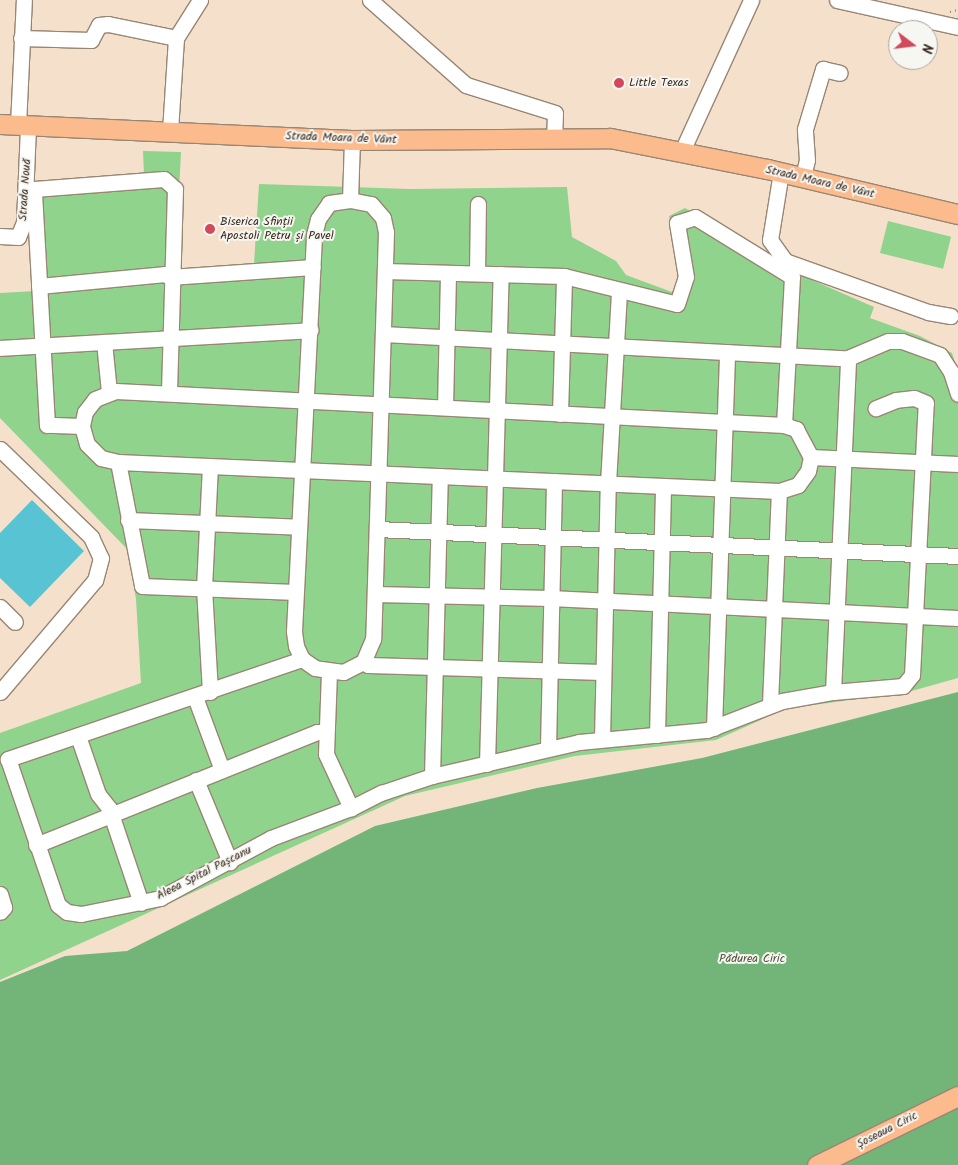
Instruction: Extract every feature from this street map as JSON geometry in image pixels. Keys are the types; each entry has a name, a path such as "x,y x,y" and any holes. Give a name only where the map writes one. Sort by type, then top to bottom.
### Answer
{"main road":[{"name":"Strada Moara de Vânt","path":"15,125 352,140 610,138 781,172 958,214"},
{"name":"Șoseaua Ciric","path":"817,1165 958,1096"}],"street":[{"path":"15,125 24,0"},
{"path":"170,132 176,38 200,0"},
{"path":"370,0 466,85 555,113 554,138"},
{"path":"682,151 751,0"},
{"path":"837,0 958,26"},
{"path":"20,38 91,40 99,25 108,24 176,38"},
{"path":"803,177 807,160 805,129 823,69 840,73"},
{"name":"Strada Nouă","path":"0,236 18,237 24,222 15,125"},
{"path":"350,200 352,140"},
{"path":"781,172 770,240 785,261 928,312 951,316"},
{"path":"82,426 47,425 34,190 164,179 175,189 170,277 168,393"},
{"path":"350,200 371,204 383,218 386,232 374,638 363,662 343,672 329,672 315,668 302,659 294,631 313,267 318,219 329,203 350,200"},
{"path":"477,274 478,204"},
{"path":"385,271 564,276 677,304 686,277 677,223 695,217 792,277 784,425"},
{"path":"39,286 165,274 170,277 313,267"},
{"path":"445,407 448,273"},
{"path":"487,764 490,596 498,410 501,274"},
{"path":"560,414 564,276"},
{"path":"602,739 608,483 611,417 615,410 619,290"},
{"path":"0,348 310,330"},
{"path":"383,334 848,358 888,341 902,341 940,354 951,372 958,394"},
{"path":"104,342 109,392"},
{"path":"714,728 727,352"},
{"path":"833,692 848,358"},
{"path":"109,392 168,393 784,425 796,429 811,457 808,471 798,485 779,491 118,462 101,458 87,444 82,426 85,412 95,399 109,392"},
{"name":"Aleea Spital Pașcanu","path":"302,659 210,692 4,760 58,905 67,912 81,914 160,898 230,862 270,838 351,808 382,792 432,776 487,764 548,747 602,739 714,728 770,704 833,692 903,686 910,680 926,403 914,398 896,400 876,408"},
{"path":"0,449 91,537 101,558 95,580 0,692"},
{"path":"811,457 958,464"},
{"path":"118,462 142,586 296,592"},
{"path":"210,466 204,588 210,692"},
{"path":"432,776 440,476"},
{"path":"548,747 548,670 554,481"},
{"path":"657,735 663,486"},
{"path":"770,704 779,491"},
{"path":"128,520 299,527"},
{"path":"377,530 662,540 958,556"},
{"path":"375,594 550,598 958,618"},
{"path":"0,607 15,622"},
{"path":"363,662 368,665 435,668 603,672"},
{"path":"329,672 325,732 326,754 351,808"},
{"path":"195,697 222,770"},
{"path":"36,845 317,732 325,732"},
{"path":"78,736 98,794 110,815 141,903"},
{"path":"196,780 230,862"},
{"path":"0,894 4,907 0,912"}],"green space":[{"path":"143,151 181,152 175,270 254,264 259,184 410,189 567,187 572,237 616,261 626,275 672,292 680,276 669,216 685,208 798,274 874,307 870,318 920,336 952,353 958,373 958,678 908,692 785,709 716,740 575,756 405,796 0,980 0,733 141,683 136,599 128,550 0,418 0,293 35,291 29,186 144,175"},
{"path":"888,221 951,237 943,269 880,253"},
{"name":"Pădurea Ciric","path":"958,692 958,1165 0,1165 0,982 65,956 127,951 375,826 537,788 702,758"}],"water":[{"path":"32,500 84,551 30,607 0,578 0,533"}],"place":[{"name":"Little Texas","path":"619,83"},
{"name":"Biserica Sfinții Apostoli Petru și Pavel","path":"210,229"}]}
